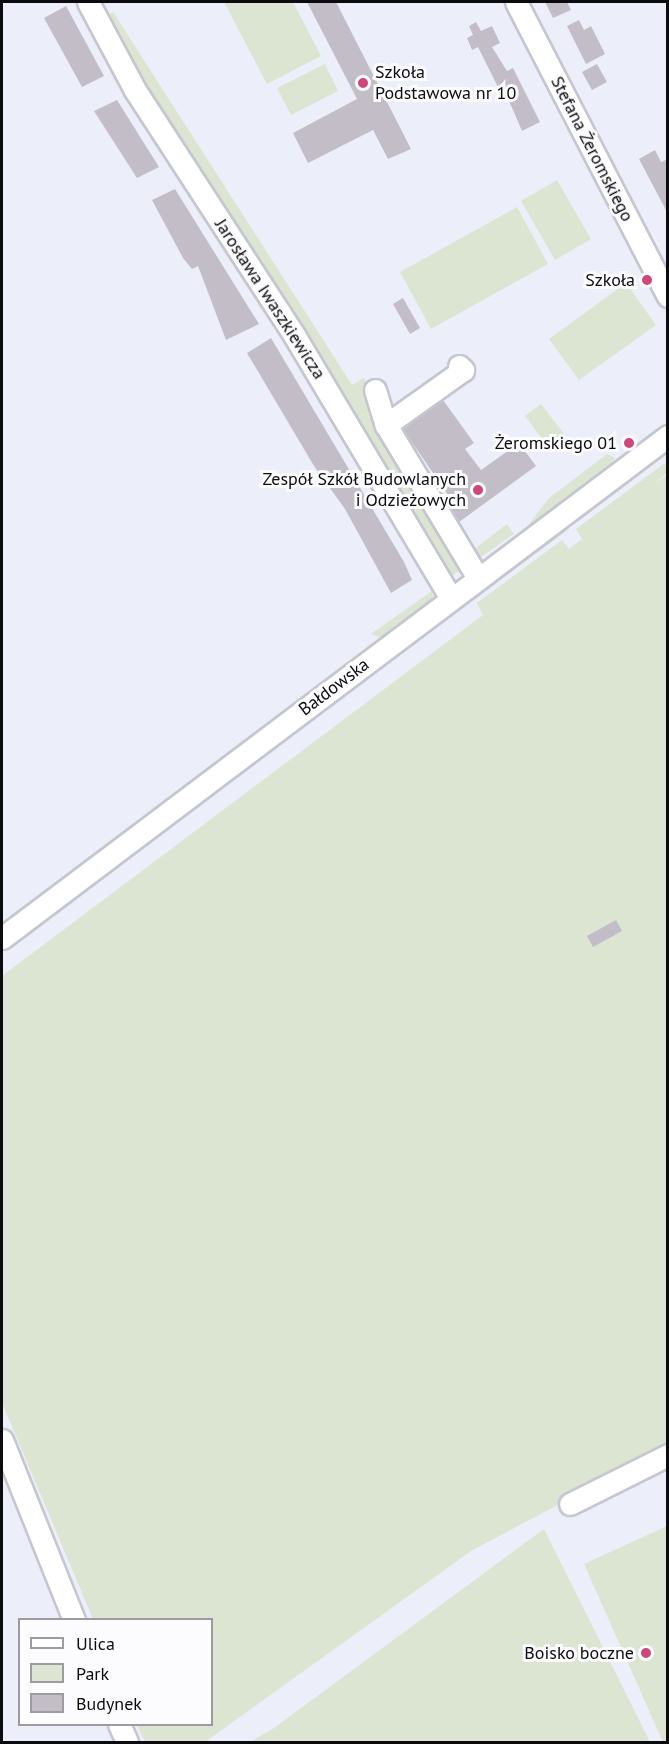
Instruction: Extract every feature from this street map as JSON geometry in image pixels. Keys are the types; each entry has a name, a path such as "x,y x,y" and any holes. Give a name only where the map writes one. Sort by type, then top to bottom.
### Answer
{"street":[{"name":"Jarosława Iwaszkiewicza","path":"88,2 135,90 294,335 451,598"},
{"name":"Stefana Żeromskiego","path":"516,2 668,296"},
{"path":"386,425 463,370 459,366"},
{"path":"375,390 386,425 478,578"},
{"name":"Bałdowska","path":"2,938 668,436"},
{"path":"2,1440 73,1618"},
{"path":"570,1504 668,1455"},
{"path":"119,1726 127,1743"}],"green space":[{"path":"224,2 293,2 321,56 267,84"},
{"path":"113,12 352,385 364,378 466,567 448,578 171,134 103,17"},
{"path":"325,64 338,91 291,115 277,88"},
{"path":"557,180 591,239 555,260 521,201"},
{"path":"517,207 548,264 431,329 400,272"},
{"path":"626,283 656,325 579,380 549,339"},
{"path":"541,404 565,435 548,447 525,416"},
{"path":"667,446 667,454 577,522 576,519"},
{"path":"607,454 615,458 597,480 482,565 478,564 521,535 548,499"},
{"path":"665,463 667,473 653,485 667,475 667,1447 471,1551 205,1742 145,1742 137,1726 213,1726 213,1618 93,1618 2,1403 2,976 483,615 477,603 562,540 569,549 582,539 576,529"},
{"path":"507,524 514,534 474,562 468,554"},
{"path":"565,524 569,529 474,600 471,597"},
{"path":"432,591 434,601 384,639 371,634"},
{"name":"Boisko boczne","path":"667,1526 668,1742 663,1742 584,1564"},
{"path":"544,1529 650,1742 250,1742 274,1728"}],"building":[{"name":"Szkoła Podstawowa nr 10","path":"307,2 336,2 411,149 388,159 373,130 308,163 293,133 357,99"},
{"path":"545,2 567,2 571,10 553,18"},
{"path":"66,6 104,76 82,87 44,18"},
{"path":"579,20 584,30 591,26 605,54 586,64 567,26"},
{"path":"476,22 481,31 492,26 500,43 492,47 507,71 513,68 540,122 522,131 503,87 499,89 478,47 472,50 467,38 473,35 469,26"},
{"path":"597,64 607,82 592,90 582,72"},
{"path":"117,100 159,167 137,178 94,111"},
{"path":"655,150 661,162 668,159 668,214 639,159"},
{"path":"175,189 259,324 226,340 198,266 192,269 183,258 152,200"},
{"path":"403,298 420,328 410,334 393,304"},
{"path":"271,338 404,562 412,580 391,593 345,509 314,466 247,353"},
{"path":"443,400 474,443 465,449 481,470 519,443 536,466 459,522 444,498 448,495 403,429"},
{"path":"616,920 622,931 593,947 587,936"}],"place":[{"name":"Szkoła Podstawowa nr 10","path":"363,83"},
{"name":"Szkoła","path":"647,280"},
{"name":"Żeromskiego 01","path":"629,443"},
{"name":"Zespół Szkół Budowlanych i Odzieżowych","path":"478,490"},
{"name":"Boisko boczne","path":"646,1653"}]}
